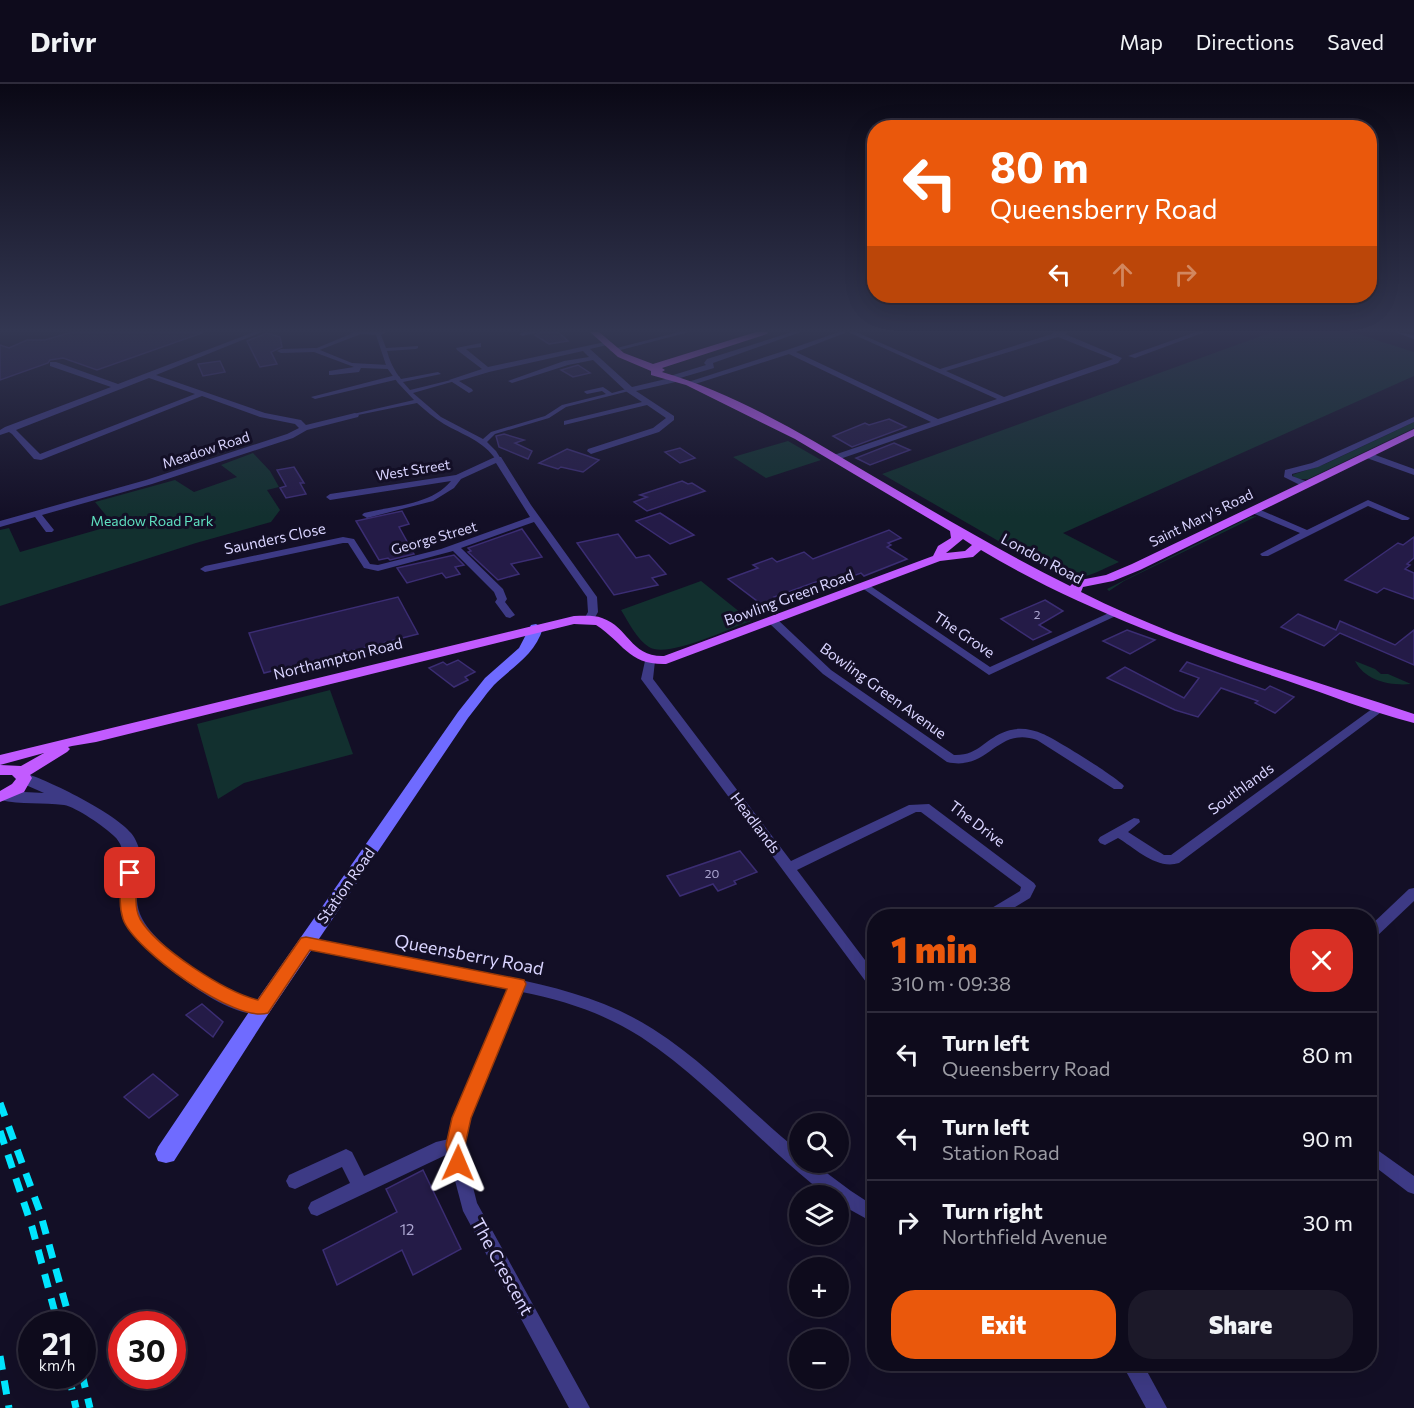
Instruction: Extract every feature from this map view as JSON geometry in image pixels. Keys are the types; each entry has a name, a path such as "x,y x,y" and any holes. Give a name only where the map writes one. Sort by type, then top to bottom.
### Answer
{"main road":[{"name":"London Road","path":"711,394 799,437 1001,556 1115,614 1193,644 1414,719"},
{"name":"Saint Mary's Road","path":"1074,595 1091,593 1108,584 1109,578 1413,434"},
{"path":"938,556 942,549 957,539 956,530"},
{"path":"969,554 980,544"},
{"name":"Bowling Green Road","path":"650,661 679,656 866,586 938,556 980,544"},
{"name":"Bowling Green Road","path":"938,556 969,554 1001,556"},
{"path":"589,619 604,624 635,656 650,661"},
{"name":"Northampton Road","path":"4,764 51,746 96,737 564,621 589,619"},
{"name":"Station Road","path":"166,1154 262,1008 463,715 492,679 525,651 533,641 536,628"},
{"name":"Northampton Road","path":"2,797 18,788 22,775 59,750 96,737"},
{"path":"4,764 22,775"}],"street":[{"path":"4,431 100,394"},
{"path":"4,431 15,432 37,457 41,457 201,394 263,415 298,422 304,428"},
{"path":"315,397 330,394"},
{"path":"412,394 438,417 464,434 484,442 494,450 536,518 592,597 593,612 589,619"},
{"path":"484,442 493,433 540,420 564,406 616,394"},
{"path":"596,454 591,451 656,430 669,422 671,418 635,394"},
{"path":"878,394 937,422"},
{"path":"991,394 1005,400"},
{"path":"834,458 1023,394"},
{"name":"Meadow Road","path":"0,524 240,454 290,436 304,428 419,401"},
{"path":"567,423 648,403"},
{"path":"1305,484 1288,477 1288,472 1315,465 1414,419"},
{"path":"1368,455 1414,472"},
{"name":"West Street","path":"330,496 458,477 498,459"},
{"path":"367,515 429,499 454,484 458,477"},
{"path":"1266,554 1305,532 1368,503 1404,518"},
{"path":"1253,510 1305,532"},
{"path":"37,514 49,530"},
{"name":"George Street","path":"351,541 367,566 378,568 454,548 536,518"},
{"name":"Saunders Close","path":"205,569 319,544 351,541"},
{"path":"454,548 499,591 502,599 500,602 510,615"},
{"name":"The Grove","path":"866,586 989,672 1115,614"},
{"name":"Bowling Green Avenue","path":"773,621 827,672 951,759 963,760 984,754 988,748 1013,733 1033,735 1041,737 1118,786"},
{"name":"Headlands","path":"650,661 647,679 867,973"},
{"name":"Southlands","path":"1119,831 1161,859 1174,860 1380,708"},
{"path":"22,775 113,825 124,835 130,845 132,858 128,902 131,919 148,940 203,983 233,1000 262,1008"},
{"path":"2,797 66,800"},
{"name":"The Drive","path":"789,868 914,808 924,807 1029,886 1025,894 1001,909"},
{"path":"1105,840 1134,822"},
{"path":"1377,928 1413,896"},
{"name":"Queensberry Road","path":"306,943 518,984 585,1002 615,1015 658,1040 725,1096 804,1168 843,1198 867,1211"},
{"name":"The Crescent","path":"518,984 471,1092 456,1145 469,1205 580,1408"},
{"path":"317,1208 442,1147 456,1145"},
{"path":"295,1181 346,1157 360,1186"},
{"path":"1377,1159 1414,1186"},
{"path":"1136,1371 1157,1408"}],"green space":[{"path":"1102,394 1374,394 1063,533 1119,562 1084,577 1061,577 882,474"},
{"path":"1414,422 1414,428 1308,479 1297,479 1292,475 1325,464"},
{"path":"788,441 821,460 766,478 733,457"},
{"name":"Meadow Road Park","path":"253,453 270,471 279,487 267,490 280,510 271,522 196,543 0,606 0,530 9,528 20,552 114,525 95,502 175,480 194,492 237,477 221,465"},
{"path":"1257,516 1124,581 1109,591 1107,589 1250,517"},
{"path":"701,581 751,621 684,646 658,650 649,647 641,640 621,610"},
{"path":"1355,661 1381,674 1388,674 1411,684 1379,681 1359,668"},
{"path":"330,690 353,754 244,783 218,799 197,724"}],"building":[{"path":"889,419 906,427 852,447 833,436 865,423 869,425"},
{"path":"504,434 524,440 515,443 532,451 528,459 499,447 496,436"},
{"path":"894,443 910,450 870,465 856,458"},
{"path":"680,448 695,458 680,463 665,452"},
{"path":"567,449 599,460 583,472 561,467 558,469 539,463"},
{"path":"294,467 304,483 300,483 306,494 286,498 280,488 286,486 277,470"},
{"path":"682,481 692,483 705,491 647,511 634,502 647,497 640,495"},
{"path":"402,511 409,524 399,527 414,554 390,560 388,558 379,560 356,521"},
{"path":"660,513 694,535 670,544 636,521"},
{"path":"522,529 542,557 511,564 519,574 498,580 468,552 471,551 468,548"},
{"path":"889,530 901,538 888,543 891,545 887,547 907,559 864,576 861,573 828,585 821,580 774,597 781,602 765,607 728,579 758,568 753,565 772,558 777,562 804,552 813,559"},
{"path":"618,534 636,558 649,555 666,574 652,578 658,585 614,595 577,543"},
{"path":"1414,537 1414,558 1405,569 1414,573 1414,599 1384,588 1377,593 1345,580 1398,543 1403,545"},
{"path":"454,555 464,565 455,567 460,574 446,578 442,573 407,583 397,568"},
{"path":"398,597 418,634 264,673 249,633"},
{"path":"1045,600 1063,611 1039,625 1051,632 1033,640 1001,619"},
{"path":"1298,614 1336,630 1340,621 1395,645 1414,630 1414,665 1340,633 1324,646 1281,627"},
{"path":"1127,630 1155,640 1130,654 1103,641"},
{"path":"458,660 475,672 465,677 468,680 454,687 429,668 443,662 447,665"},
{"path":"1187,662 1265,690 1270,686 1294,697 1275,713 1255,703 1258,701 1221,688 1198,717 1175,710 1107,678 1125,667 1184,698 1199,678 1180,671"},
{"path":"740,851 757,872 734,881 736,884 718,891 713,884 680,896 667,876"},
{"path":"202,1004 223,1022 213,1037 186,1015"},
{"path":"153,1074 178,1095 149,1118 124,1097"},
{"path":"423,1170 461,1249 413,1275 402,1250 337,1285 323,1250 397,1212 386,1189"}],"railway":[{"path":"0,1103 40,1212 67,1311"},
{"path":"0,1131 32,1227 55,1311"},
{"path":"0,1356 9,1408"},
{"path":"72,1389 76,1408"},
{"path":"86,1389 90,1408"}],"route":[{"path":"130,873 128,902 131,919 148,940 203,983 241,1003 262,1008 306,943 518,984 462,1118 456,1145 458,1163"}]}
